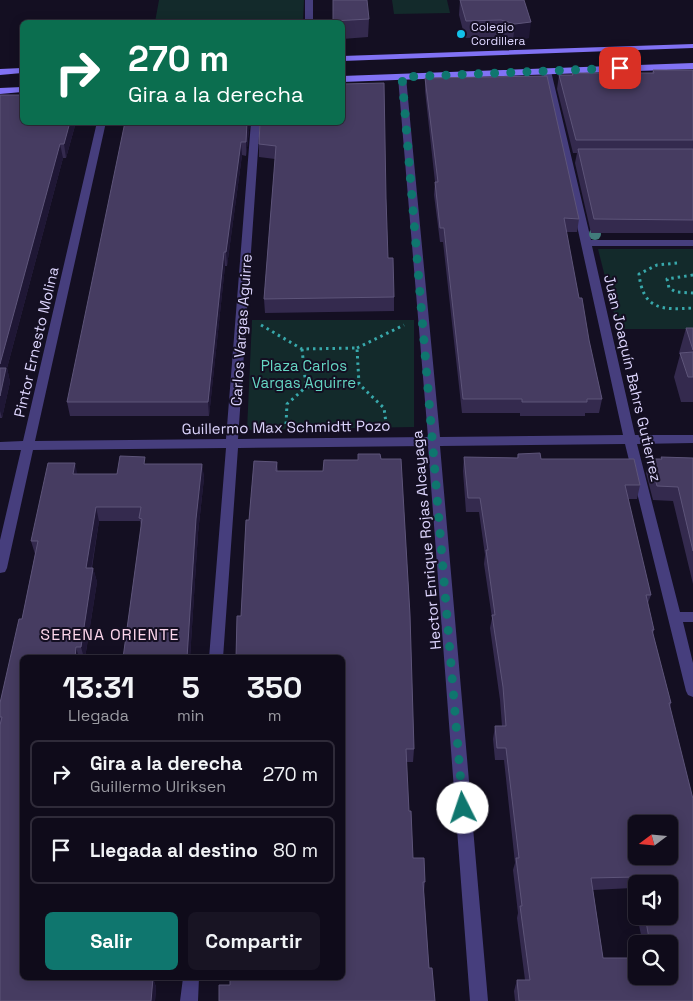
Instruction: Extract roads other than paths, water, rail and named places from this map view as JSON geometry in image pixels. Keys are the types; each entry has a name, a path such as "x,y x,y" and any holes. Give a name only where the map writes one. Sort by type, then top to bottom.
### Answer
{"main road":[{"path":"345,59 693,46"},
{"path":"345,79 693,66"},
{"path":"0,72 20,71"},
{"path":"0,91 20,90"}],"street":[{"path":"309,0 309,20"},
{"name":"Juan Joaquín Bahrs Gutierrez","path":"546,71 573,158 588,243 630,439 693,691"},
{"name":"Hector Enrique Rojas Alcayaga","path":"402,77 434,441 479,1001"},
{"name":"Pintor Ernesto Molina","path":"0,568 101,125"},
{"name":"Carlos Vargas Aguirre","path":"216,655 256,125"},
{"path":"588,243 693,243"},
{"name":"Guillermo Max Schmidtt Pozo","path":"0,446 630,439 693,440"},
{"path":"676,617 693,617"},
{"path":"189,1001 191,980"}],"place":[{"name":"Colegio Cordillera","path":"461,34"}],"district":[{"name":"SERENA ORIENTE","path":"110,634"}],"park label":[{"name":"Plaza Carlos Vargas Aguirre","path":"304,374"}]}
